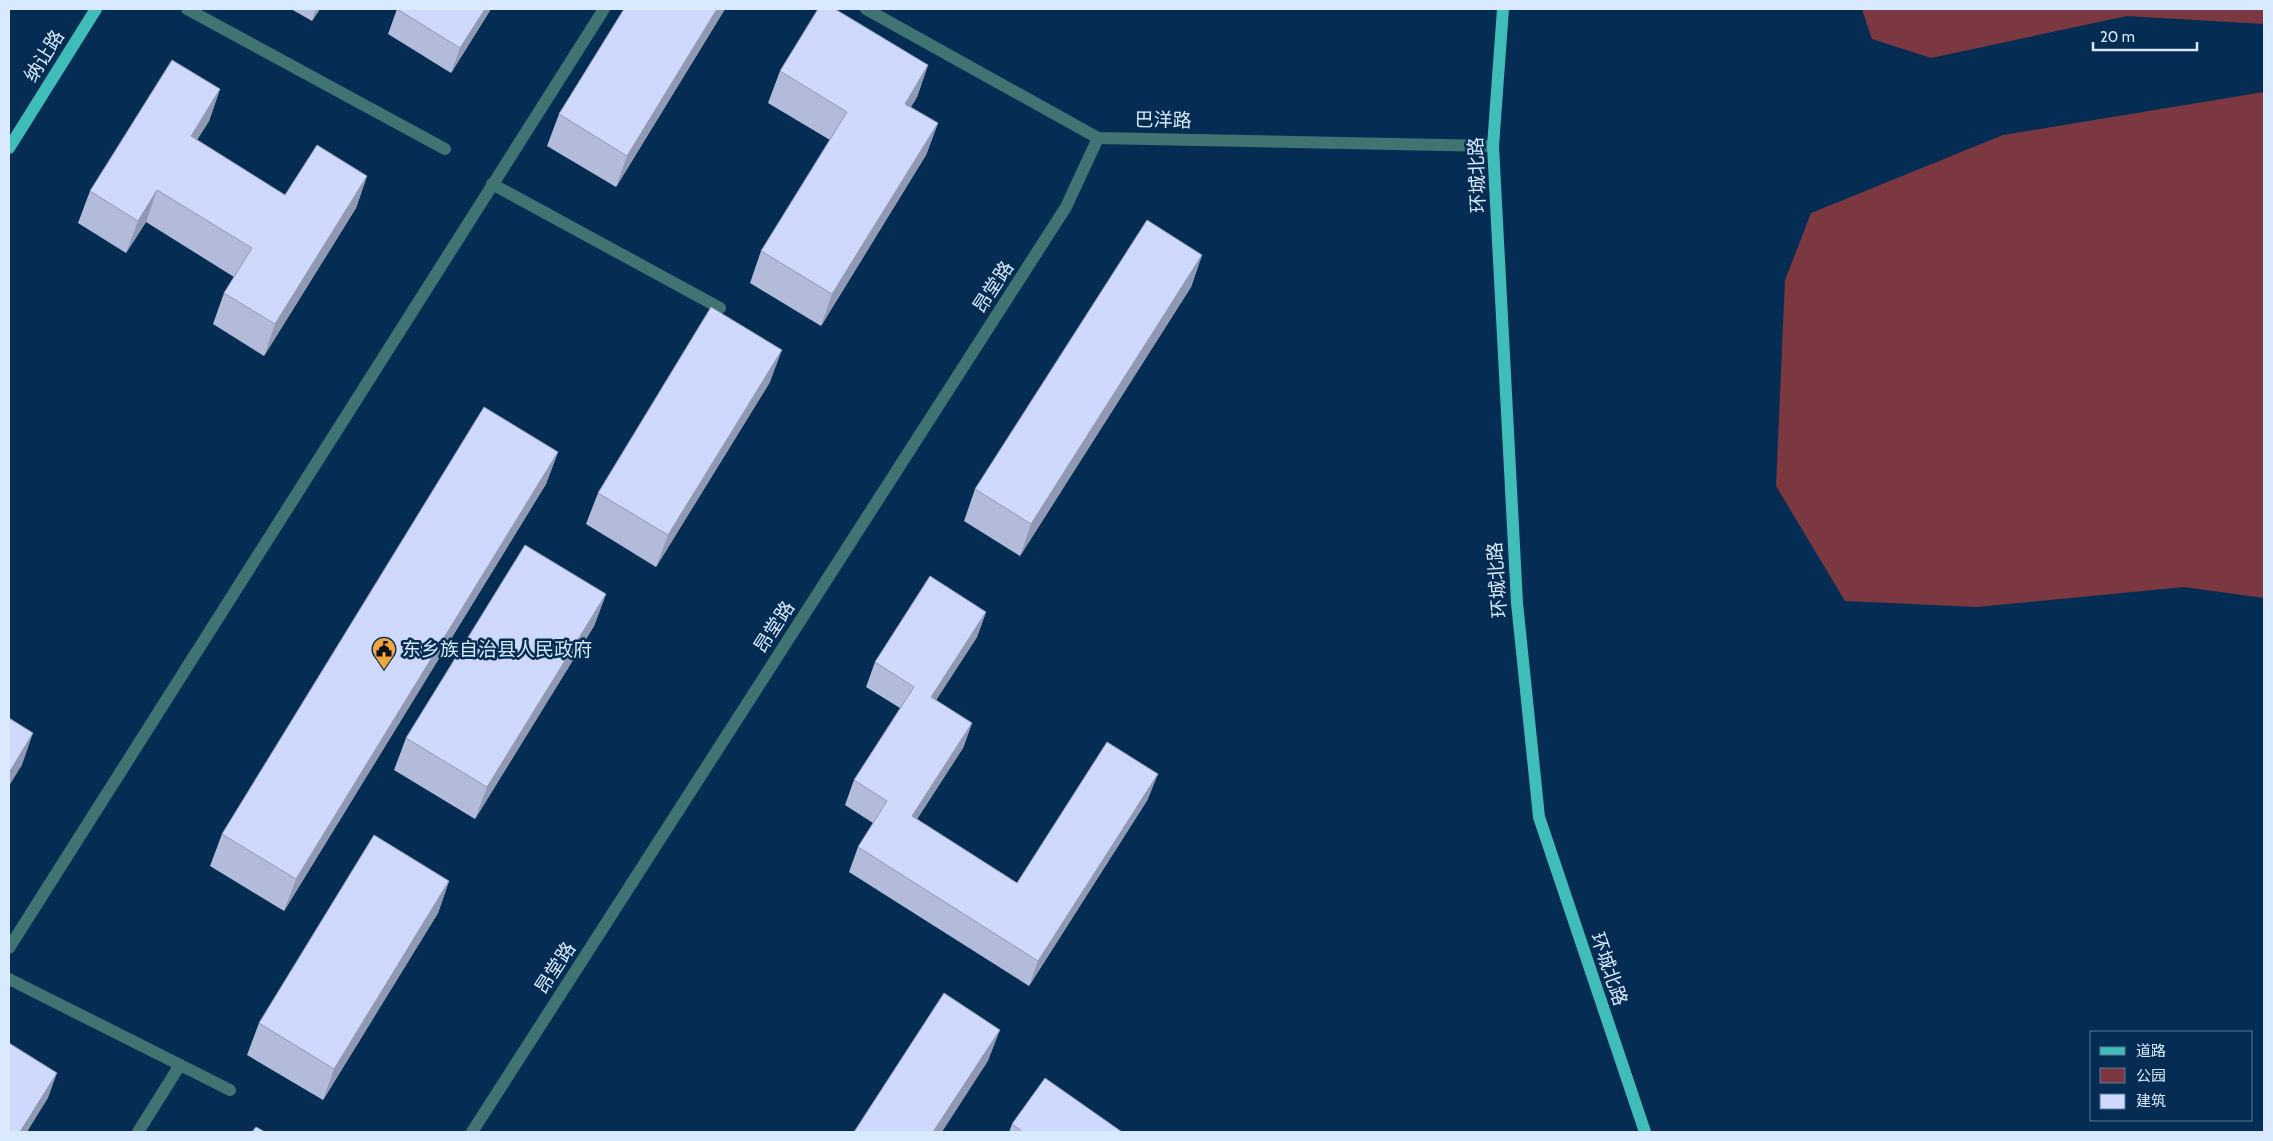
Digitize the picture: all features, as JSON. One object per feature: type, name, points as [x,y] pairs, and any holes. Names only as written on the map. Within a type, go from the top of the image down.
[{"type":"main road","name":"纳让路","points":[[9,148],[96,9]]},
{"type":"main road","name":"环城北路","points":[[1503,9],[1493,146],[1517,603],[1538,817],[1645,1132]]},
{"type":"street","points":[[187,9],[445,149]]},
{"type":"street","points":[[9,948],[604,9]]},
{"type":"street","name":"巴洋路","points":[[866,9],[1098,138],[1493,146]]},
{"type":"street","name":"昂堂路","points":[[472,1132],[1066,207],[1098,138]]},
{"type":"street","points":[[492,184],[720,308]]},
{"type":"street","points":[[9,979],[230,1090]]},
{"type":"street","points":[[138,1132],[180,1065]]},
{"type":"green space","points":[[1862,9],[2264,9],[2264,24],[2127,16],[1931,58],[1872,39]]},
{"type":"green space","points":[[2264,92],[2264,598],[2184,587],[1977,607],[1845,601],[1776,486],[1785,280],[1811,213],[2003,135]]},
{"type":"building","points":[[397,9],[485,9],[460,48]]},
{"type":"building","points":[[624,9],[717,9],[627,156],[559,114]]},
{"type":"building","points":[[818,9],[835,9],[928,65],[905,104],[938,123],[832,294],[761,251],[847,112],[780,71]]},
{"type":"building","points":[[172,60],[220,89],[191,136],[285,195],[317,145],[367,176],[275,324],[224,293],[252,248],[157,190],[138,221],[90,191]]},
{"type":"building","points":[[1147,220],[1202,255],[1031,524],[975,489]]},
{"type":"building","points":[[711,307],[782,350],[668,535],[598,493]]},
{"type":"building","points":[[484,407],[558,452],[296,879],[222,834]]},
{"type":"building","points":[[525,545],[606,594],[487,787],[406,738]]},
{"type":"building","points":[[930,576],[986,612],[931,697],[972,723],[912,816],[1017,883],[1107,742],[1158,774],[1038,961],[858,847],[887,801],[854,780],[914,687],[875,662]]},
{"type":"building","points":[[9,718],[33,733],[9,773]]},
{"type":"building","points":[[374,835],[449,881],[334,1069],[259,1023]]},
{"type":"building","points":[[944,993],[1000,1030],[933,1132],[854,1132]]},
{"type":"building","points":[[9,1043],[57,1073],[20,1132],[9,1132]]},
{"type":"building","points":[[1045,1078],[1122,1132],[1023,1132],[1012,1124]]},
{"type":"building","points":[[256,1127],[265,1132],[252,1132]]},
{"type":"place","name":"东乡族自治县人民政府","points":[[384,670]]}]
